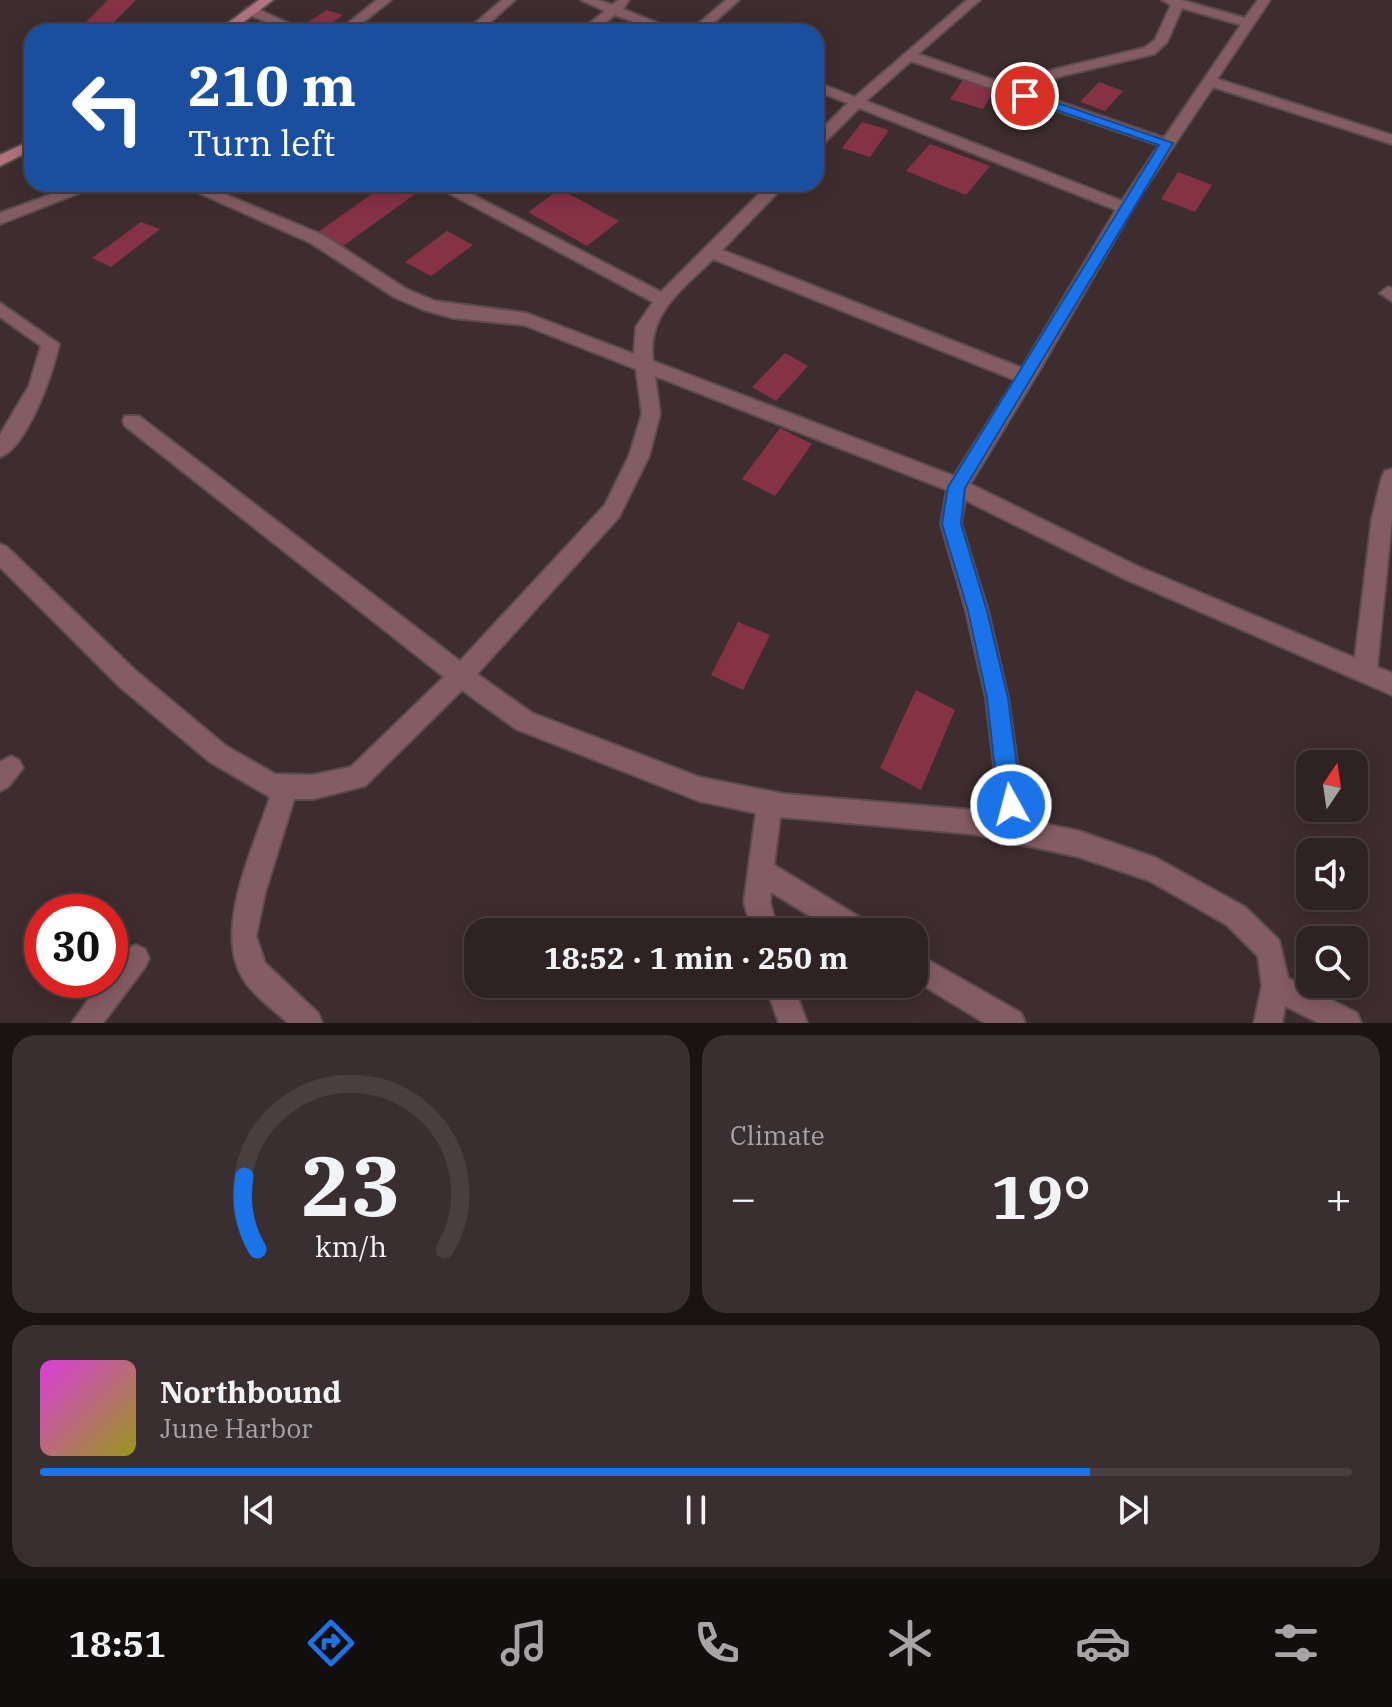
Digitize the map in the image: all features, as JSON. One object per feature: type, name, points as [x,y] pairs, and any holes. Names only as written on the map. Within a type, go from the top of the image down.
[{"type":"street","points":[[233,24],[267,0]]},
{"type":"street","points":[[354,24],[385,0]]},
{"type":"street","points":[[480,24],[509,0]]},
{"type":"street","points":[[587,0],[653,24]]},
{"type":"street","points":[[595,24],[627,0]]},
{"type":"street","points":[[704,24],[733,0]]},
{"type":"street","points":[[824,134],[891,68],[910,56],[974,0]]},
{"type":"street","points":[[1014,831],[997,698],[977,611],[951,524],[957,487],[1125,208],[1264,0]]},
{"type":"street","points":[[1009,89],[1061,72],[1149,51],[1161,42],[1173,1],[1248,23]]},
{"type":"street","points":[[251,11],[283,24]]},
{"type":"street","points":[[910,56],[1166,143]]},
{"type":"street","points":[[1209,81],[1392,140]]},
{"type":"street","points":[[824,89],[1125,208]]},
{"type":"street","points":[[0,161],[24,148]]},
{"type":"street","points":[[0,219],[73,192]]},
{"type":"street","points":[[206,192],[317,239],[400,293],[430,306],[470,314],[526,319],[957,487],[1132,573],[1392,684]]},
{"type":"street","points":[[455,192],[663,300]]},
{"type":"street","points":[[0,553],[128,679],[218,754],[272,786],[313,787],[357,778],[461,676],[612,511],[639,456],[651,414],[642,345],[645,327],[663,300],[770,192]]},
{"type":"street","points":[[711,252],[1026,377]]},
{"type":"street","points":[[0,309],[50,344],[48,360],[36,387],[0,449]]},
{"type":"street","points":[[132,421],[461,676],[524,721],[699,789],[769,804],[973,822],[1079,844],[1156,871],[1236,916],[1270,949],[1276,986],[1268,1023]]},
{"type":"street","points":[[1365,672],[1382,518],[1392,477]]},
{"type":"street","points":[[286,786],[252,893],[243,936],[254,971],[308,1023]]},
{"type":"street","points":[[761,918],[757,902],[769,804]]},
{"type":"street","points":[[760,871],[837,918]]},
{"type":"street","points":[[86,1023],[136,958]]},
{"type":"street","points":[[928,973],[1011,1023]]},
{"type":"street","points":[[1276,986],[1347,1023]]},
{"type":"street","points":[[784,998],[793,1023]]},
{"type":"building","points":[[108,0],[136,0],[112,24],[85,23]]},
{"type":"building","points":[[327,10],[343,15],[330,24],[305,24]]},
{"type":"building","points":[[963,80],[995,89],[983,109],[950,99]]},
{"type":"building","points":[[1099,82],[1123,91],[1105,111],[1080,102]]},
{"type":"building","points":[[862,122],[889,130],[870,157],[842,148]]},
{"type":"building","points":[[930,144],[990,166],[966,195],[906,171]]},
{"type":"building","points":[[1178,172],[1212,185],[1195,212],[1161,199]]},
{"type":"building","points":[[375,192],[418,192],[339,249],[314,235]]},
{"type":"building","points":[[556,192],[566,192],[619,221],[587,246],[528,212]]},
{"type":"building","points":[[141,222],[160,229],[111,267],[92,258]]},
{"type":"building","points":[[447,231],[473,245],[431,276],[405,262]]},
{"type":"building","points":[[785,353],[808,366],[776,401],[752,387]]},
{"type":"building","points":[[780,428],[812,444],[775,496],[742,479]]},
{"type":"building","points":[[738,622],[770,635],[743,690],[711,675]]},
{"type":"building","points":[[916,690],[955,710],[921,790],[880,768]]},
{"type":"route","points":[[1011,805],[997,698],[977,611],[951,524],[957,487],[1166,143],[1025,96]]}]
